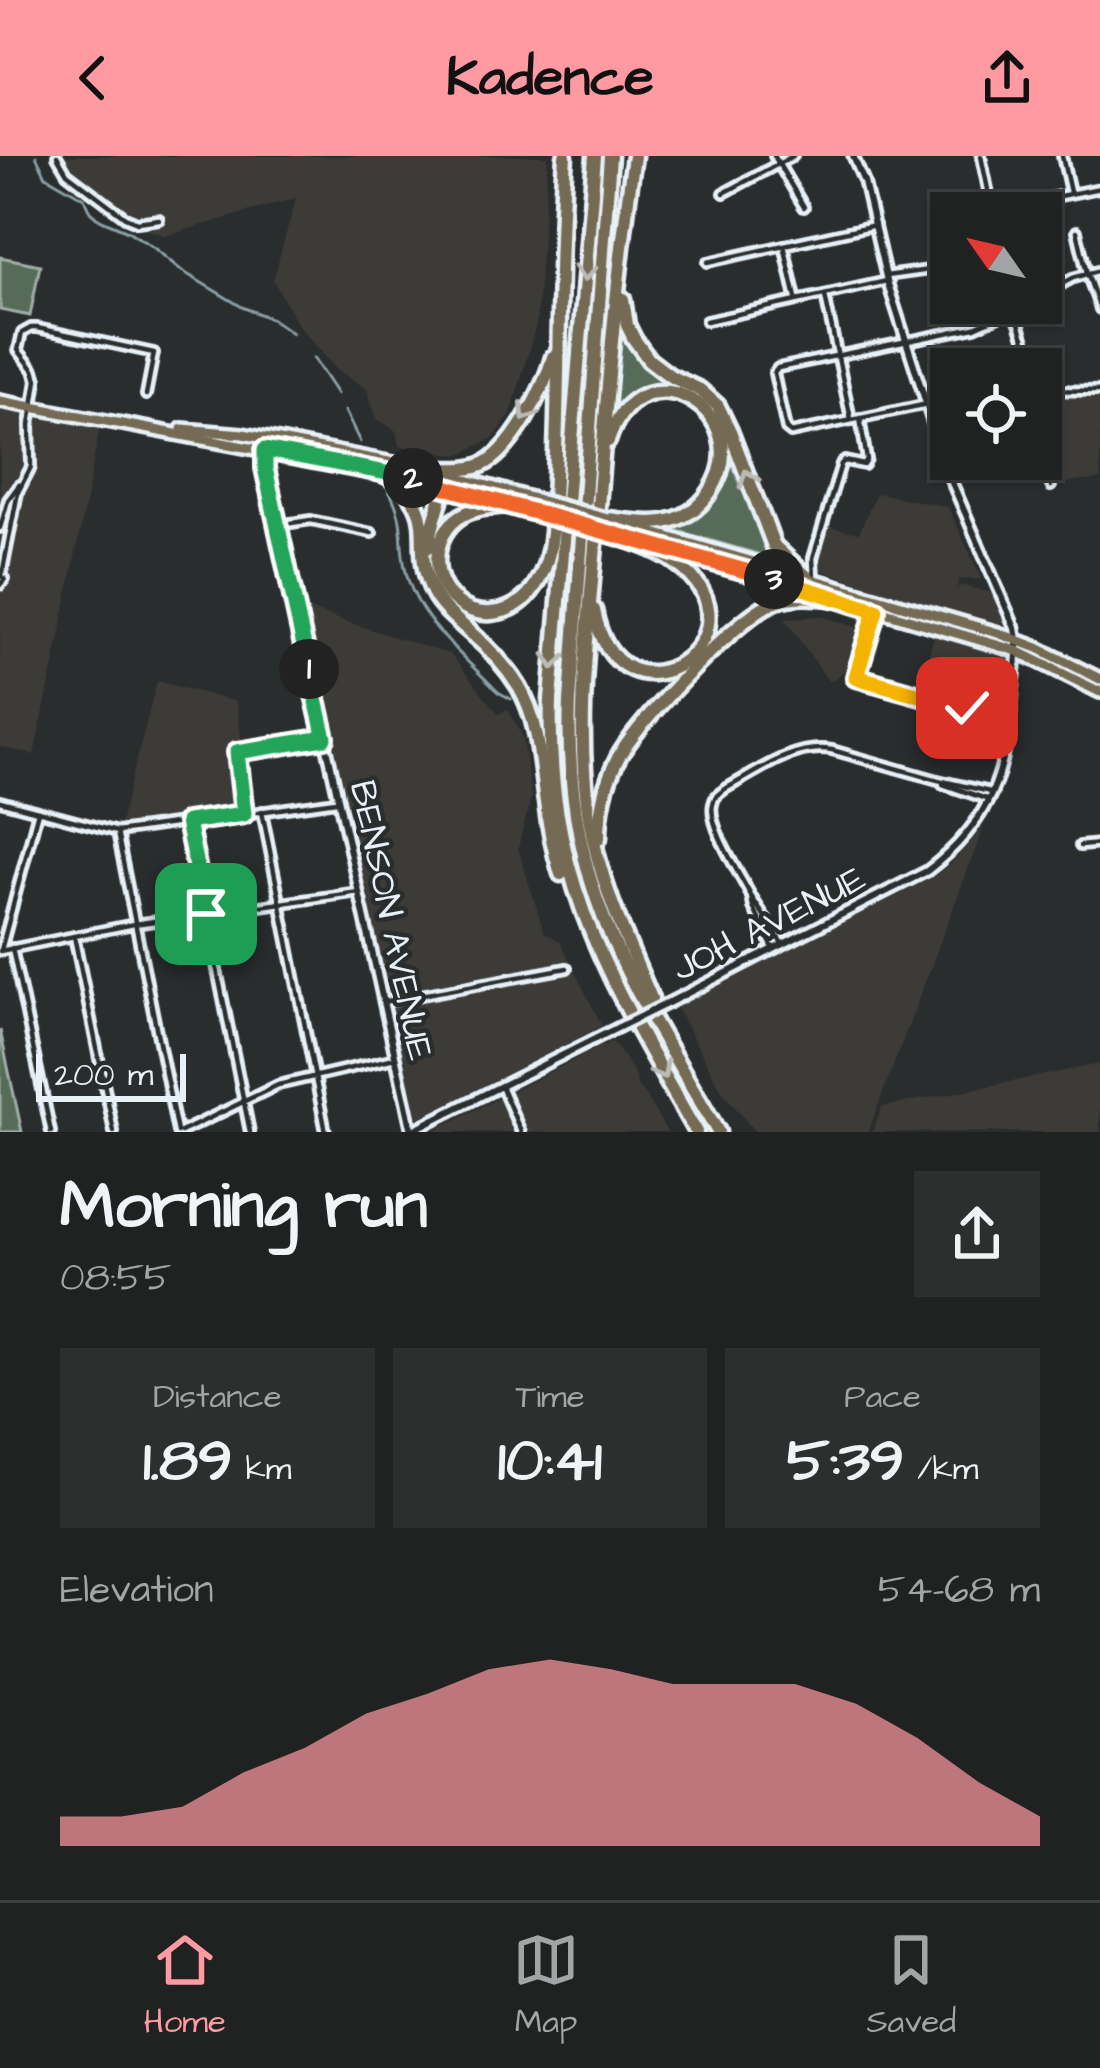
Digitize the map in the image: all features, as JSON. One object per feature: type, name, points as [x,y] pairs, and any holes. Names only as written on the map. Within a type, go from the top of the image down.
[{"type":"highway","points":[[505,505],[463,514],[441,539],[436,557],[440,578],[450,596],[467,609],[485,613],[515,606],[539,581],[548,559],[555,493],[565,156]]},
{"type":"highway","points":[[595,156],[552,682],[551,764],[561,838],[575,892],[598,952],[641,1035]]},
{"type":"highway","points":[[610,156],[570,701],[570,764],[580,836],[598,904],[622,960],[718,1132]]},
{"type":"highway","points":[[634,156],[600,478],[582,747],[589,817],[607,887],[677,1060]]},
{"type":"highway","points":[[630,180],[623,309],[634,339],[659,369],[700,390],[718,406],[774,546],[810,578]]},
{"type":"highway","points":[[421,468],[475,467],[500,452],[549,373],[560,302]]},
{"type":"highway","points":[[600,478],[615,423],[628,405],[648,394],[670,391],[692,398],[708,412],[718,431],[722,454],[718,476],[697,507],[663,522],[607,526]]},
{"type":"highway","points":[[381,472],[416,502],[428,581],[439,602],[505,667],[529,707],[552,839],[568,895],[594,954],[696,1132]]},
{"type":"highway","points":[[424,561],[445,480]]},
{"type":"highway","points":[[592,577],[602,638],[627,666],[651,673],[675,668],[703,642],[706,606],[694,580],[663,555],[607,526]]},
{"type":"highway","points":[[607,887],[598,841],[601,807],[611,772],[628,741],[748,616],[792,597],[841,599]]},
{"type":"main road","points":[[0,401],[146,428],[421,468],[505,505],[810,578],[1017,645],[1100,679]]},
{"type":"main road","points":[[266,444],[381,472],[542,501],[607,526],[876,610],[1017,645],[1100,692]]},
{"type":"street","points":[[60,156],[67,173],[125,217],[137,222],[159,219]]},
{"type":"street","points":[[774,156],[804,207]]},
{"type":"street","points":[[724,193],[793,156]]},
{"type":"street","points":[[853,156],[930,413]]},
{"type":"street","points":[[981,156],[988,192]]},
{"type":"street","points":[[1062,156],[1070,194]]},
{"type":"street","points":[[1062,196],[1100,188]]},
{"type":"street","points":[[708,262],[875,226]]},
{"type":"street","points":[[1077,231],[1100,309]]},
{"type":"street","points":[[784,245],[796,301]]},
{"type":"street","points":[[1062,285],[1100,270]]},
{"type":"street","points":[[706,321],[930,271]]},
{"type":"street","points":[[810,578],[841,464],[866,462],[825,296]]},
{"type":"street","points":[[930,403],[789,433],[775,370],[979,324]]},
{"type":"street","points":[[0,586],[5,579],[1,574],[14,507],[31,466],[37,380],[20,356],[17,344],[22,333],[31,328],[154,353],[146,395]]},
{"type":"street","points":[[1062,393],[1100,391]]},
{"type":"street","name":"BENSON AVENUE","points":[[266,444],[265,468],[411,1132]]},
{"type":"street","points":[[951,480],[1012,618],[1017,645]]},
{"type":"street","points":[[1050,480],[1051,486]]},
{"type":"street","points":[[0,528],[8,500],[23,482]]},
{"type":"street","points":[[278,525],[311,520],[372,533]]},
{"type":"street","points":[[876,610],[856,677],[1010,721]]},
{"type":"street","name":"JOH AVENUE","points":[[411,1132],[927,871],[960,843],[992,796],[1006,757],[1017,645]]},
{"type":"street","points":[[244,814],[237,752],[325,738]]},
{"type":"street","points":[[783,945],[751,896],[712,819],[718,794],[805,748],[832,750],[992,796]]},
{"type":"street","points":[[0,801],[117,832],[338,800]]},
{"type":"street","points":[[38,811],[1,950],[134,924],[358,892]]},
{"type":"street","points":[[262,811],[326,1132]]},
{"type":"street","points":[[187,822],[250,1132]]},
{"type":"street","points":[[117,832],[179,1132],[278,1085],[395,1058]]},
{"type":"street","points":[[1080,846],[1100,844]]},
{"type":"street","points":[[751,896],[773,950]]},
{"type":"street","points":[[0,898],[14,902]]},
{"type":"street","points":[[74,936],[114,1132]]},
{"type":"street","points":[[12,948],[51,1132]]},
{"type":"street","points":[[383,1002],[567,968]]},
{"type":"street","points":[[501,1086],[521,1132]]},
{"type":"shaded area","points":[[50,156],[548,156],[536,325],[511,414],[494,438],[459,455],[399,446],[396,431],[377,419],[367,389],[336,369],[298,325],[273,280],[296,198],[165,236],[126,222],[56,172]]},
{"type":"shaded area","points":[[1100,391],[1100,480],[1059,483],[1062,395]]},
{"type":"shaded area","points":[[0,408],[100,427],[34,755],[0,747]]},
{"type":"shaded area","points":[[876,493],[948,507],[982,579],[959,579],[956,591],[960,585],[995,594],[1005,630],[815,568],[826,526],[859,533]]},
{"type":"shaded area","points":[[303,608],[451,655],[499,714],[508,709],[523,737],[531,797],[518,848],[544,932],[560,941],[602,1026],[419,1118],[414,1115]]},
{"type":"shaded area","points":[[822,616],[863,629],[857,662],[829,682],[785,619]]},
{"type":"shaded area","points":[[935,633],[1006,654],[1003,711],[919,689]]},
{"type":"shaded area","points":[[157,681],[236,702],[242,744],[231,747],[239,809],[119,827]]},
{"type":"shaded area","points":[[984,827],[868,1132],[755,1132],[722,1091],[676,1007],[932,878]]},
{"type":"shaded area","points":[[612,1041],[667,1132],[431,1132]]},
{"type":"shaded area","points":[[1100,1064],[1100,1132],[872,1132],[882,1107]]},
{"type":"green space","points":[[0,257],[40,265],[30,316],[0,310]]},
{"type":"green space","points":[[620,313],[626,333],[713,406],[775,559],[671,529],[720,482],[712,412],[695,397],[663,388],[640,392],[609,420]]},
{"type":"green space","points":[[0,1030],[22,1132],[0,1132]]},
{"type":"waterway","points":[[36,156],[46,176],[84,198],[97,218],[128,231],[182,271],[292,333]]},
{"type":"waterway","points":[[313,358],[337,394]]},
{"type":"waterway","points":[[345,411],[360,442]]},
{"type":"waterway","points":[[388,489],[400,522],[406,572],[421,606],[458,652],[511,699]]},
{"type":"route","points":[[206,914],[187,822],[244,814],[237,752],[325,738],[265,468],[265,450],[427,482],[876,610],[856,677],[967,708]]}]
